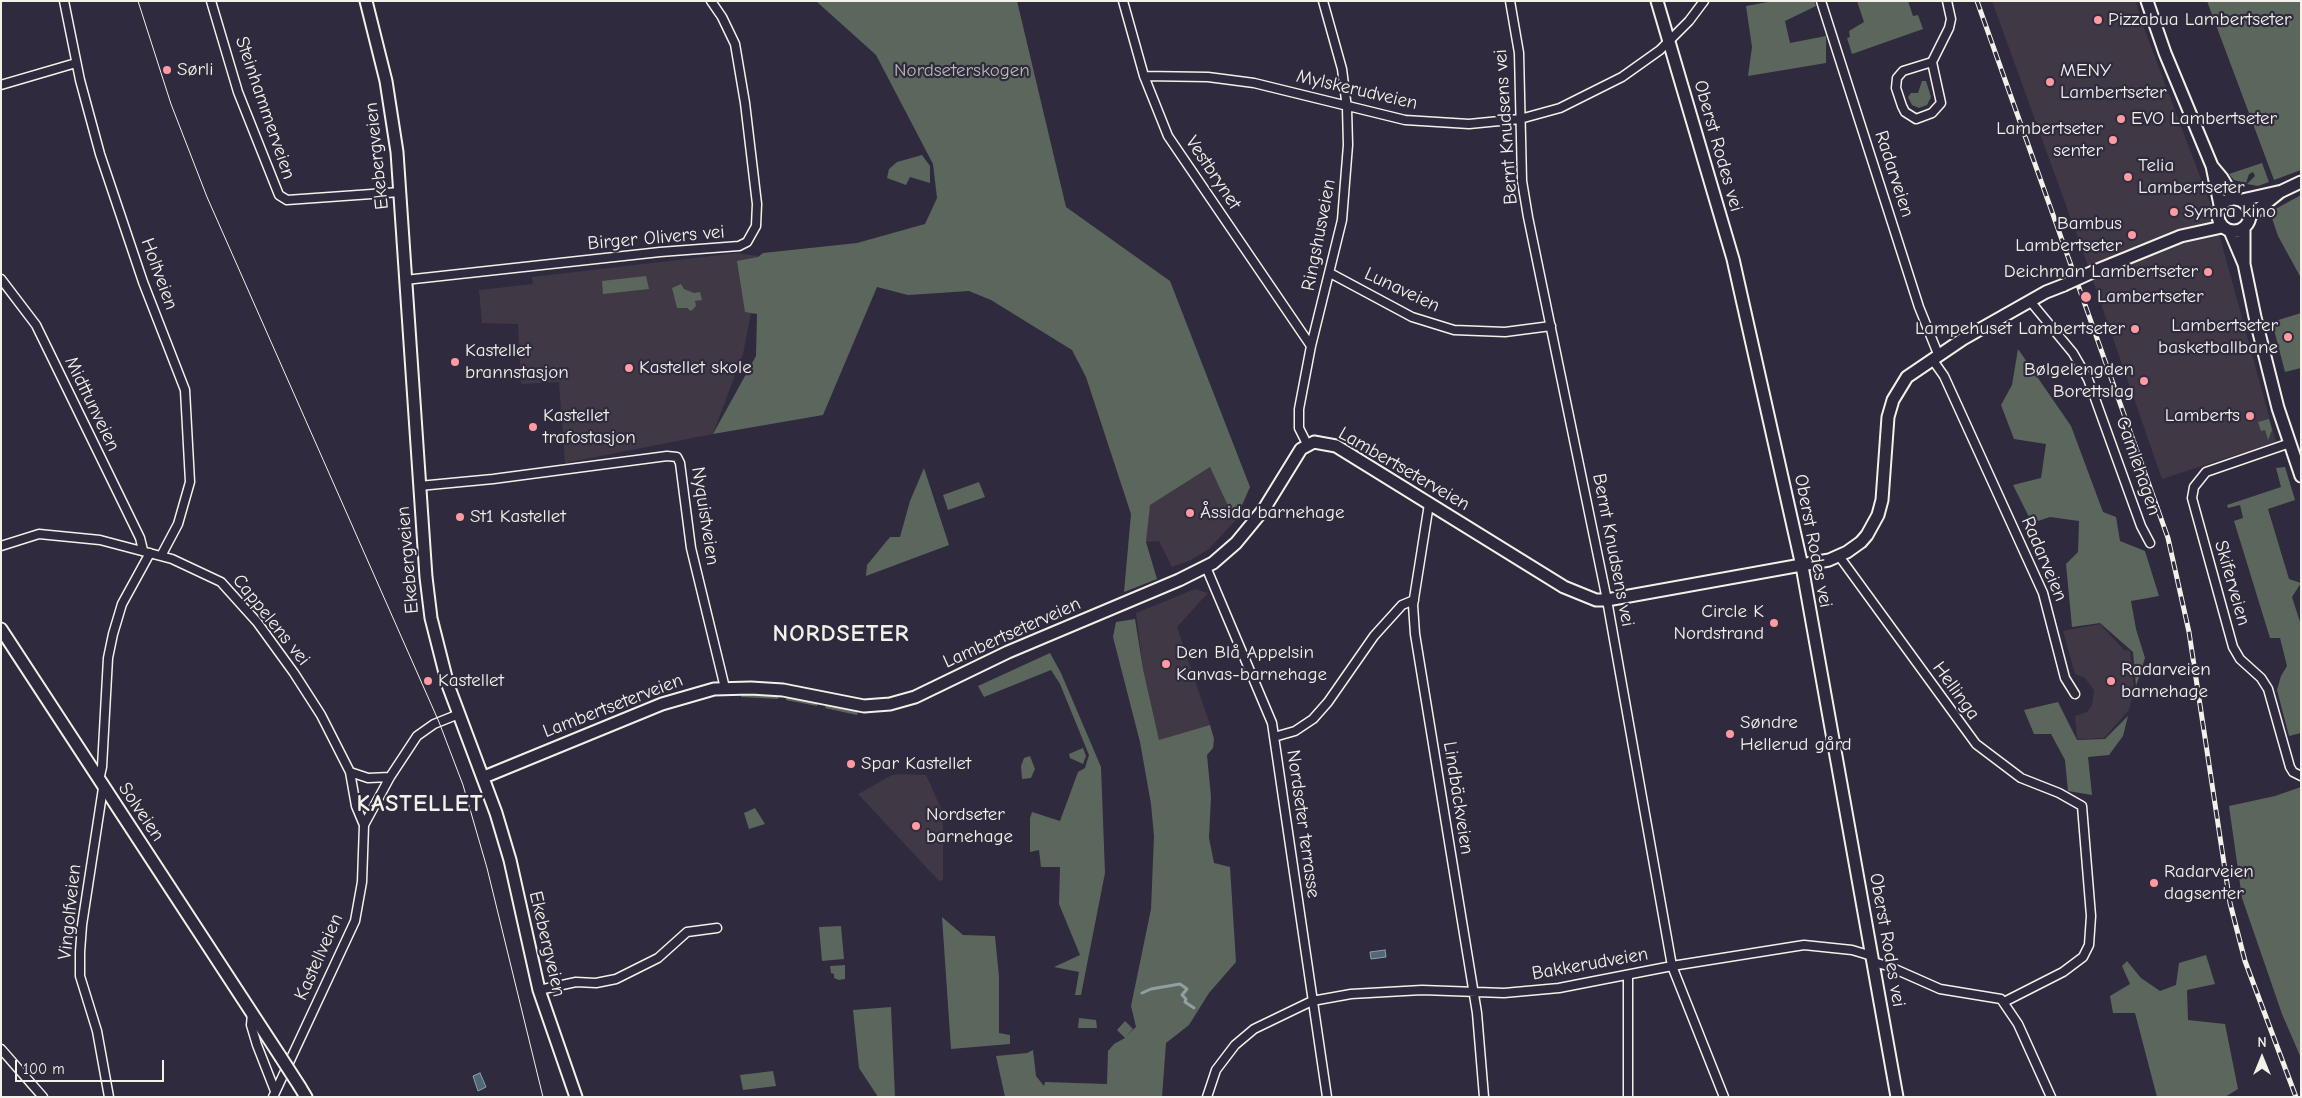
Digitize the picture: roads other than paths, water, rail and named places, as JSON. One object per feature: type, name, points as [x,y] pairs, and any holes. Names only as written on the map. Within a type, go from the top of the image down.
[{"type":"main road","name":"Ekebergveien","points":[[366,1],[379,48],[390,100],[400,192],[431,618],[442,663],[459,714],[484,777],[508,853],[539,990],[576,1097]]},
{"type":"main road","name":"Oberst Rodes vei","points":[[1657,1],[1735,266],[1802,566],[1898,1097]]},
{"type":"main road","points":[[2147,1],[2166,54],[2212,166],[2219,210],[2226,229],[2244,264]]},
{"type":"main road","points":[[2212,166],[2238,199],[2247,204],[2251,215]]},
{"type":"main road","points":[[2301,182],[2282,191],[2251,215],[2244,228],[2244,264],[2268,372],[2301,476]]},
{"type":"main road","points":[[2219,210],[2238,199],[2282,191]]},
{"type":"main road","name":"Lambertseterveien","points":[[2190,233],[2219,210]]},
{"type":"main road","points":[[2226,229],[2244,228]]},
{"type":"main road","name":"Lambertseterveien","points":[[484,777],[662,704],[694,693],[725,688],[783,690],[864,706],[902,702],[1008,652],[1206,568],[1232,548],[1249,528],[1268,503],[1296,456],[1307,444],[1320,442],[1336,446],[1570,591],[1596,600],[1607,600],[1802,566],[1840,556],[1861,542],[1875,521],[1882,500],[1888,417],[1893,400],[1907,377],[1935,356],[2030,301],[2064,284],[2190,233],[2226,229]]},
{"type":"main road","name":"Solveien","points":[[1,629],[303,1092]]},
{"type":"street","name":"Holtveien","points":[[64,1],[76,63],[100,154],[122,221],[185,390],[190,482],[178,524],[161,556]]},
{"type":"street","name":"Steinhammerveien","points":[[211,1],[238,92],[279,195],[287,200],[400,192]]},
{"type":"street","name":"Birger Olivers vei","points":[[405,280],[660,252],[739,246],[748,242],[756,226],[757,204],[745,103],[735,44],[722,17],[711,1]]},
{"type":"street","name":"Vestbrynet","points":[[1124,1],[1144,76],[1157,112],[1173,145],[1311,346]]},
{"type":"street","name":"Ringshusveien","points":[[1307,444],[1300,428],[1299,409],[1311,346],[1330,273],[1345,197],[1348,145],[1347,108],[1342,69],[1323,1]]},
{"type":"street","name":"Bernt Knudsens vei","points":[[1510,1],[1519,53],[1524,188],[1607,600],[1672,966],[1724,1097]]},
{"type":"street","name":"Mylskerudveien","points":[[1144,76],[1208,77],[1254,83],[1384,117],[1420,122],[1469,124],[1520,119],[1560,108],[1622,77],[1669,41],[1704,1]]},
{"type":"street","name":"Radarveien","points":[[1821,1],[1935,356],[2043,592],[2065,678],[2075,694]]},
{"type":"street","points":[[1932,62],[1949,28],[1951,19],[1947,1]]},
{"type":"street","name":"Radarveien","points":[[1932,62],[1941,103],[1932,114],[1916,119],[1905,112],[1902,106],[1896,88],[1897,78],[1903,71],[1932,62]]},
{"type":"street","points":[[1,86],[76,63]]},
{"type":"street","name":"Lunaveien","points":[[1330,273],[1412,317],[1454,330],[1505,332],[1552,326]]},
{"type":"street","name":"Midttunveien","points":[[1,279],[19,299],[36,326],[146,551]]},
{"type":"street","name":"Gamlehagen","points":[[2030,301],[2068,346],[2088,379],[2141,526],[2150,543]]},
{"type":"street","name":"Skiferveien","points":[[2290,443],[2206,472],[2194,487],[2192,498],[2233,647],[2240,659],[2260,678],[2268,689],[2290,767],[2293,772],[2301,776]]},
{"type":"street","name":"Nyquistveien","points":[[420,486],[493,479],[667,456],[677,457],[680,463],[691,548],[725,688]]},
{"type":"street","name":"Lindbäckveien","points":[[1429,504],[1414,600],[1415,634],[1481,1044],[1484,1097]]},
{"type":"street","name":"Cappelens vei","points":[[1,546],[24,537],[49,533],[100,540],[161,556],[221,582],[237,598],[294,672],[321,715],[350,772],[356,806],[364,825]]},
{"type":"street","name":"Vingolfveien","points":[[109,1097],[96,1032],[83,989],[80,952],[101,784],[108,658],[122,604],[146,551]]},
{"type":"street","name":"Hellinga","points":[[1840,556],[1976,744],[2021,778],[2059,793],[2082,806],[2090,916],[2089,945],[2083,957],[2063,972],[2004,1002]]},
{"type":"street","name":"Nordseter terrasse","points":[[1206,568],[1266,705],[1274,737],[1327,1097]]},
{"type":"street","points":[[1274,737],[1295,731],[1313,719],[1385,624],[1402,605],[1414,600]]},
{"type":"street","name":"Kastellveien","points":[[274,1094],[355,921],[362,882],[364,825],[390,777],[418,736],[434,724],[459,714]]},
{"type":"street","points":[[350,772],[368,778],[390,777]]},
{"type":"street","points":[[539,990],[576,982],[596,983],[616,979],[658,958],[686,932],[717,928]]},
{"type":"street","name":"Bakkerudveien","points":[[1207,1097],[1216,1070],[1235,1044],[1254,1028],[1312,1001],[1351,994],[1422,990],[1504,993],[1536,990],[1804,945],[1852,950],[1940,988],[1997,997],[2004,1002]]},
{"type":"street","points":[[1628,975],[1628,1097]]},
{"type":"street","points":[[2004,1002],[2018,1024],[2051,1097]]},
{"type":"street","name":"Solveien","points":[[252,1014],[251,1025],[274,1094]]},
{"type":"street","points":[[1,1049],[43,1097]]},
{"type":"water","points":[[1385,950],[1386,957],[1371,959],[1370,952]]},
{"type":"water","points":[[480,1073],[486,1087],[478,1091],[473,1076]]},
{"type":"waterway","points":[[1142,993],[1151,989],[1180,984],[1187,989],[1182,995],[1186,999],[1185,1002],[1194,1008]]},
{"type":"tram line","points":[[138,1],[171,104],[207,197],[439,722],[463,785],[487,868],[543,1097]]},
{"type":"railway","points":[[1977,1],[2168,538],[2189,632],[2230,903],[2245,961],[2296,1097]]},
{"type":"place","name":"Pizzabua Lambertseter","points":[[2098,20]]},
{"type":"place","name":"Sørli","points":[[167,70]]},
{"type":"place","name":"MENY Lambertseter","points":[[2050,82]]},
{"type":"place","name":"EVO Lambertseter","points":[[2121,119]]},
{"type":"place","name":"Lambertseter senter","points":[[2113,140]]},
{"type":"place","name":"Telia Lambertseter","points":[[2128,177]]},
{"type":"place","name":"Symra kino","points":[[2174,212]]},
{"type":"place","name":"Bambus Lambertseter","points":[[2132,235]]},
{"type":"place","name":"Deichman Lambertseter","points":[[2208,272]]},
{"type":"place","name":"Lambertseter","points":[[2086,297]]},
{"type":"place","name":"Lampehuset Lambertseter","points":[[2135,329]]},
{"type":"place","name":"Lambertseter basketballbane","points":[[2288,337]]},
{"type":"place","name":"Kastellet brannstasjon","points":[[455,362]]},
{"type":"place","name":"Kastellet skole","points":[[629,368]]},
{"type":"place","name":"Bølgelengden Borettslag","points":[[2144,381]]},
{"type":"place","name":"Lamberts","points":[[2250,416]]},
{"type":"place","name":"Kastellet trafostasjon","points":[[533,427]]},
{"type":"place","name":"Åssida barnehage","points":[[1190,513]]},
{"type":"place","name":"St1 Kastellet","points":[[460,517]]},
{"type":"place","name":"Circle K Nordstrand","points":[[1774,623]]},
{"type":"place","name":"Den Blå Appelsin Kanvas-barnehage","points":[[1166,664]]},
{"type":"place","name":"Kastellet","points":[[428,681]]},
{"type":"place","name":"Radarveien barnehage","points":[[2111,681]]},
{"type":"place","name":"Søndre Hellerud gård","points":[[1730,734]]},
{"type":"place","name":"Spar Kastellet","points":[[851,764]]},
{"type":"place","name":"Nordseter barnehage","points":[[916,826]]},
{"type":"place","name":"Radarveien dagsenter","points":[[2154,883]]},
{"type":"district","name":"NORDSETER","points":[[841,634]]},
{"type":"district","name":"KASTELLET","points":[[420,804]]},
{"type":"park label","name":"Nordseterskogen","points":[[962,71]]}]
